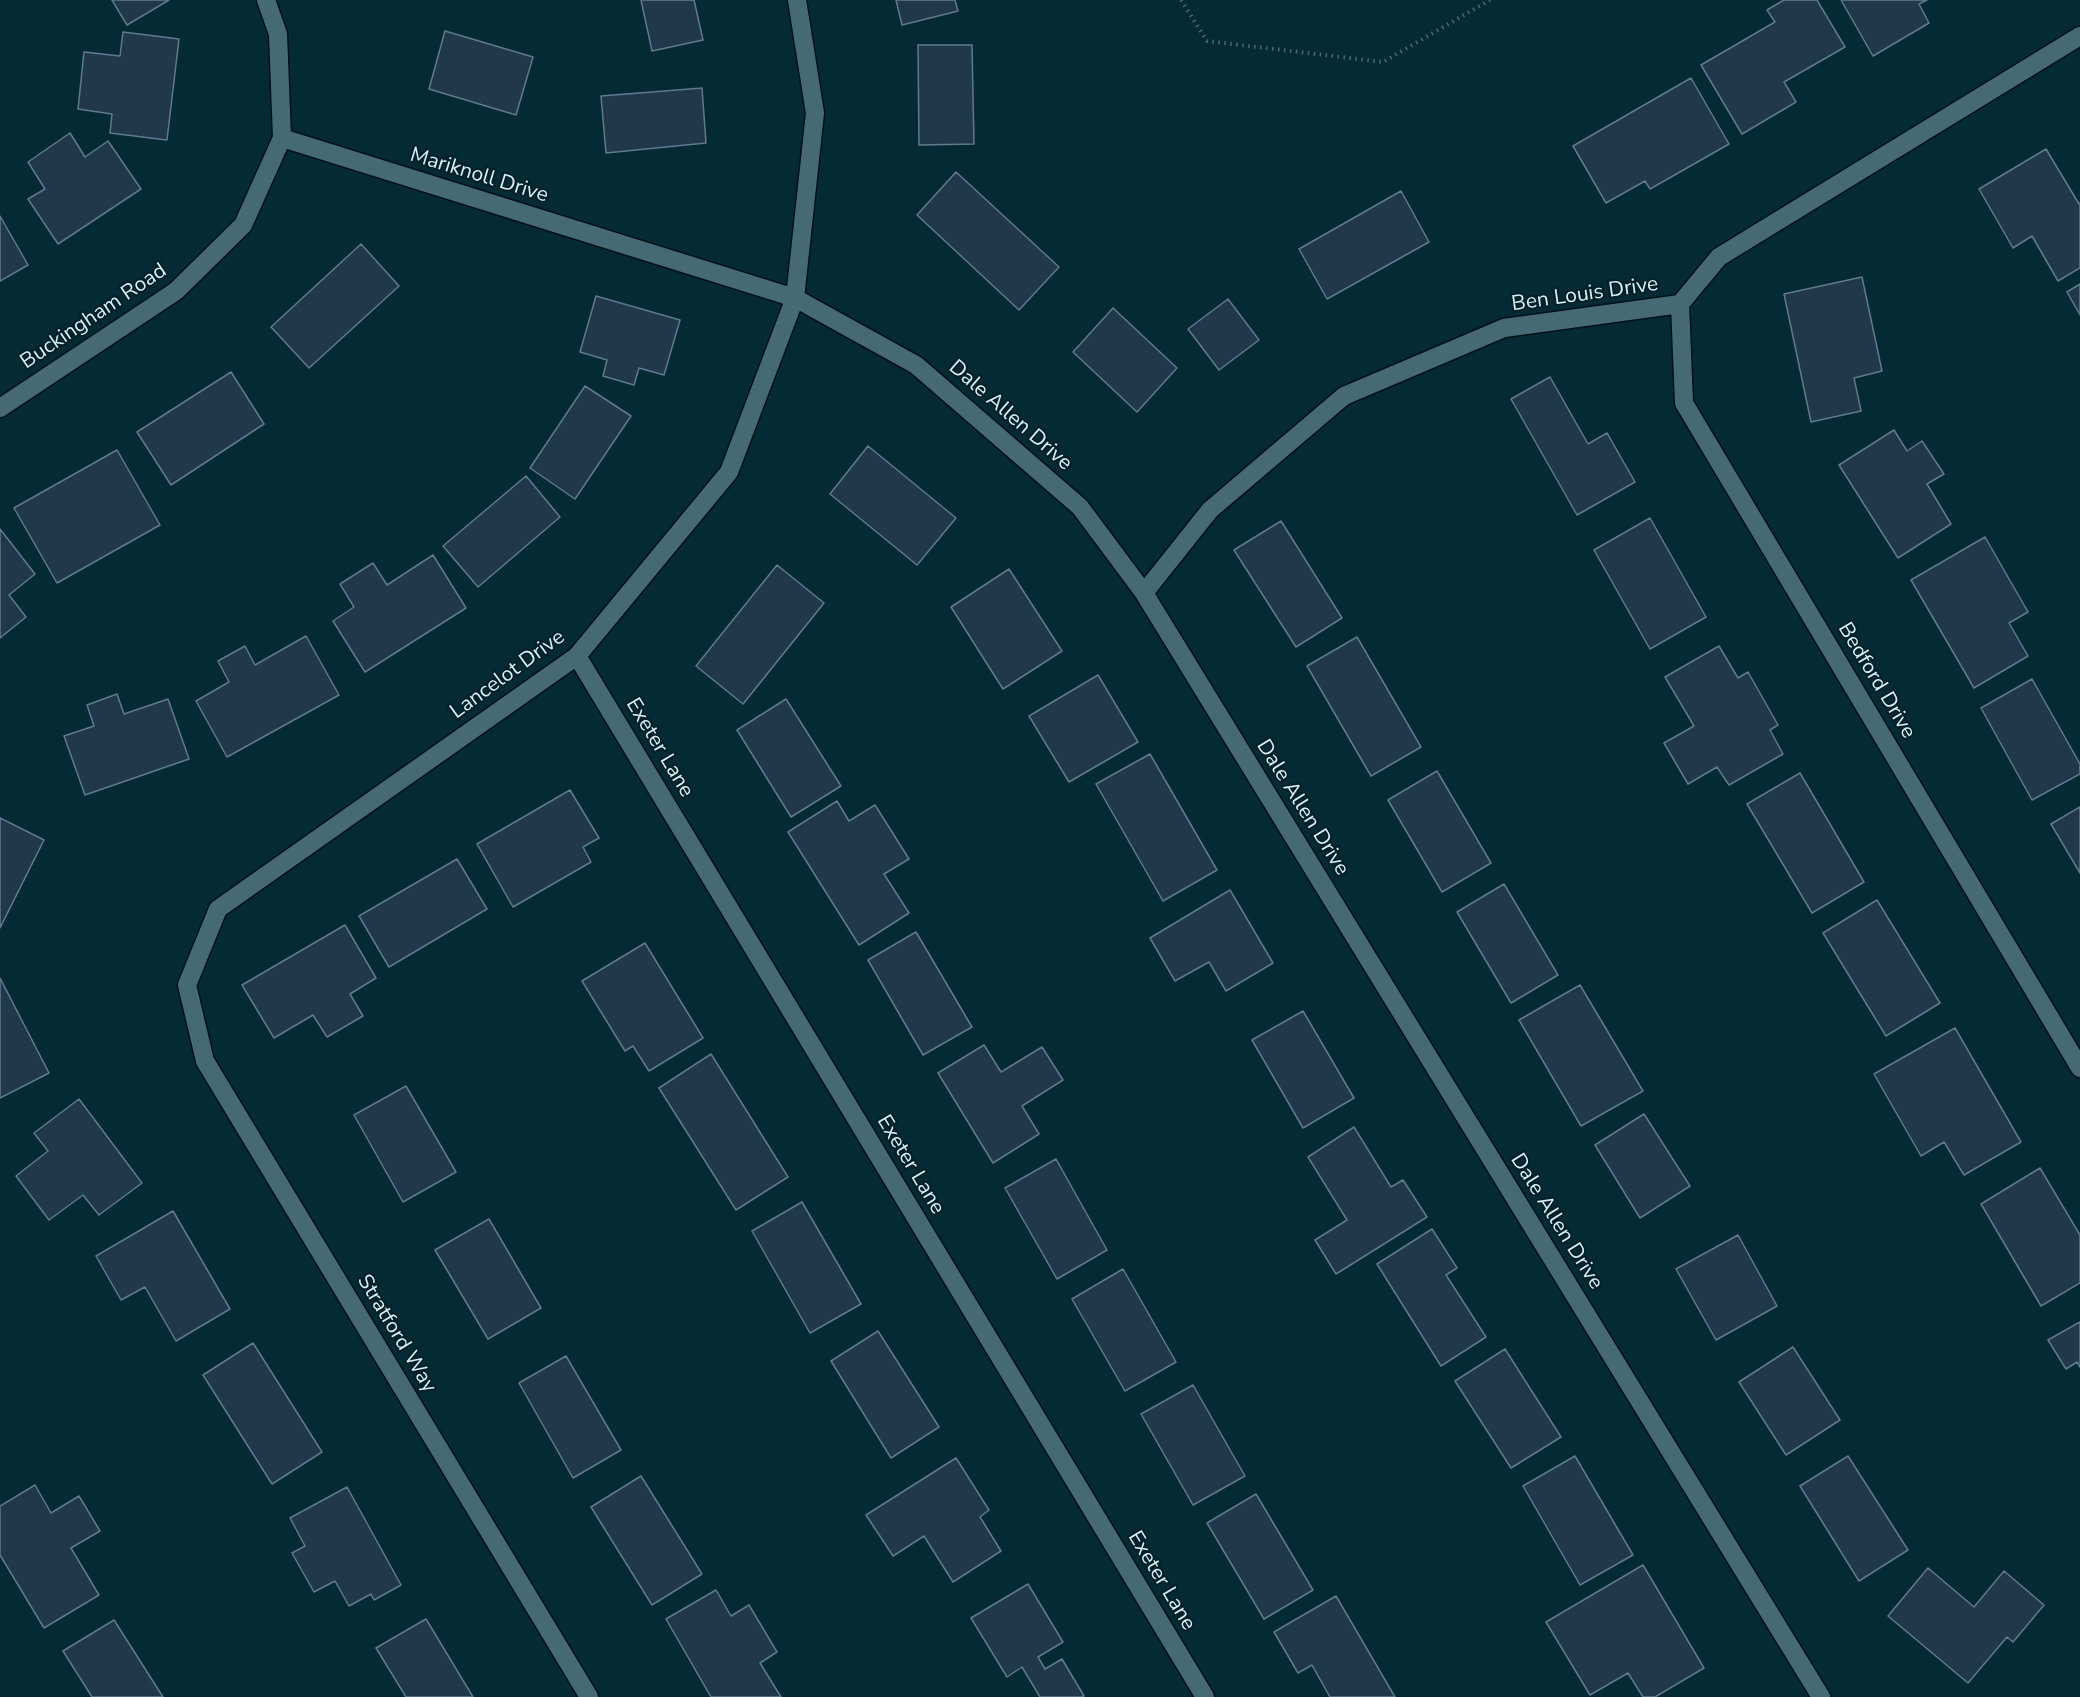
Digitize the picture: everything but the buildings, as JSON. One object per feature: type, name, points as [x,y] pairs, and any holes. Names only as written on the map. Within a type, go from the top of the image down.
[{"type":"street","points":[[266,0],[278,34],[282,138]]},
{"type":"street","points":[[795,298],[816,113],[797,0]]},
{"type":"street","name":"Ben Louis Drive","points":[[1144,593],[1210,510],[1344,396],[1504,328],[1680,304],[1719,257],[2080,36]]},
{"type":"street","name":"Mariknoll Drive","points":[[282,138],[795,298]]},
{"type":"street","name":"Buckingham Road","points":[[0,408],[176,291],[243,225],[282,138]]},
{"type":"street","name":"Dale Allen Drive","points":[[795,298],[916,365],[1080,507],[1144,593],[1821,1697]]},
{"type":"street","name":"Lancelot Drive","points":[[187,985],[218,909],[576,656],[729,472],[795,298]]},
{"type":"street","name":"Bedford Drive","points":[[1680,304],[1684,403],[2080,1068]]},
{"type":"street","name":"Exeter Lane","points":[[576,656],[1204,1697]]},
{"type":"street","name":"Stratford Way","points":[[187,985],[205,1061],[589,1697]]},
{"type":"path","points":[[1181,0],[1208,41],[1383,62],[1490,0]]}]
